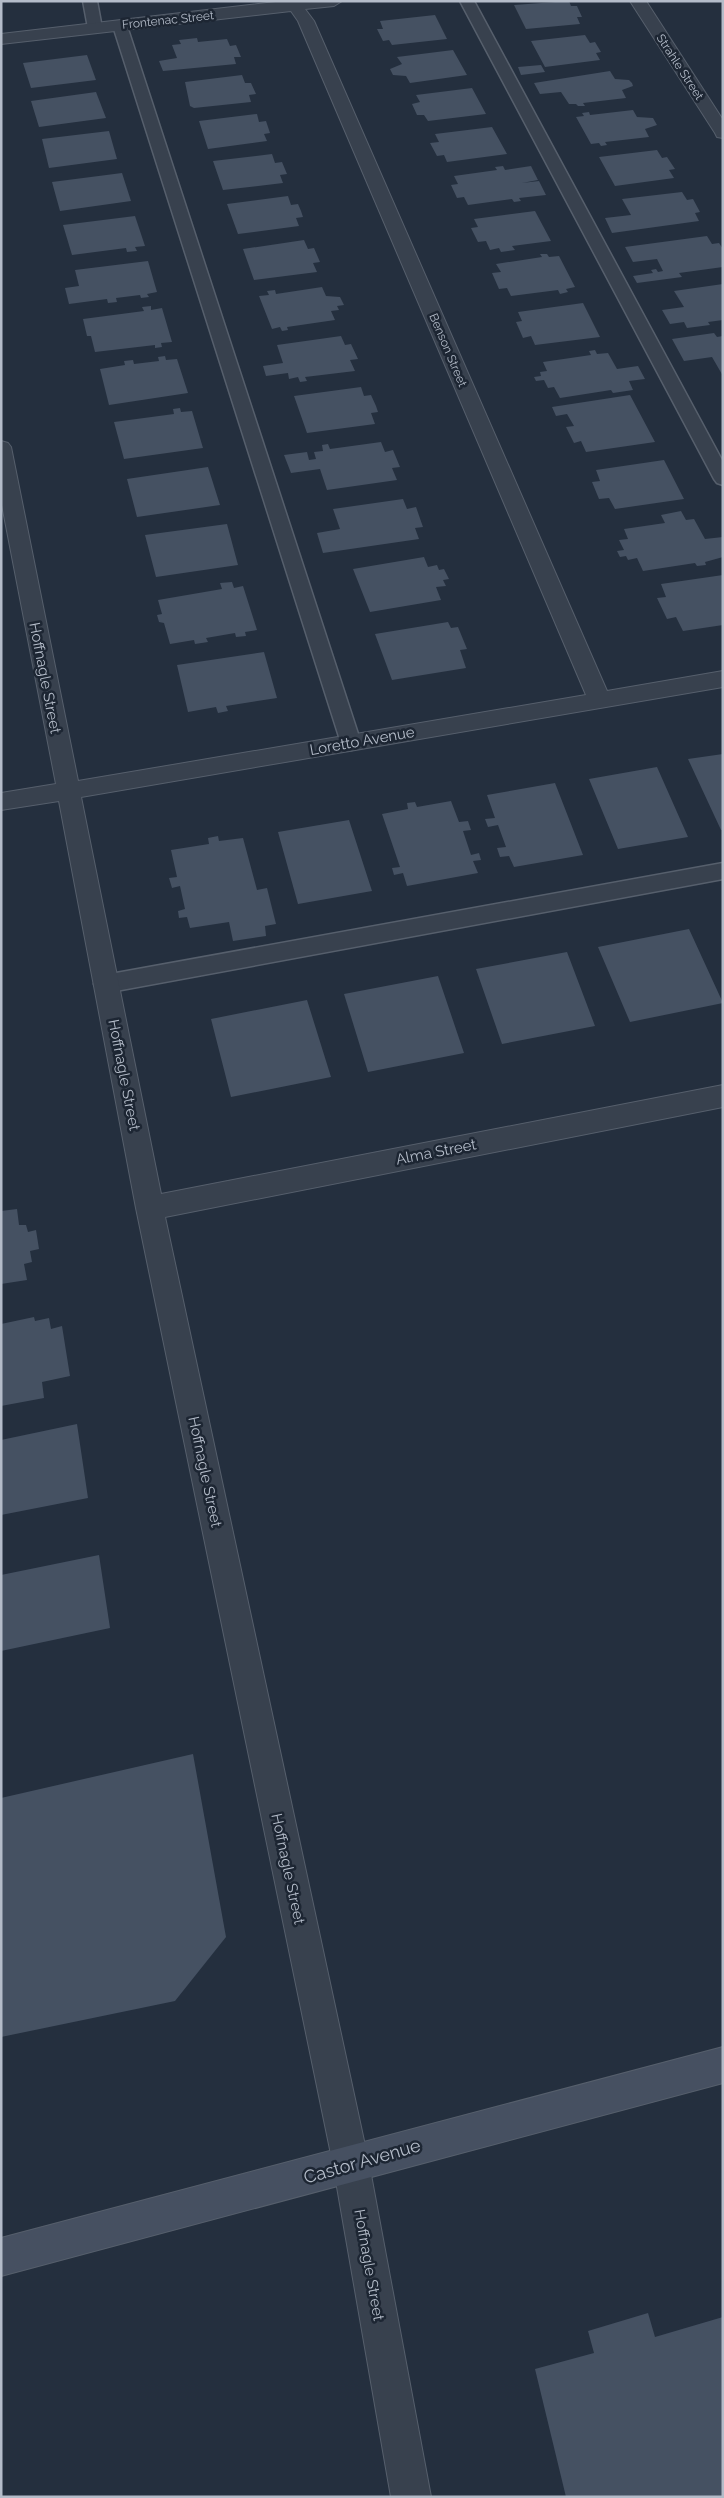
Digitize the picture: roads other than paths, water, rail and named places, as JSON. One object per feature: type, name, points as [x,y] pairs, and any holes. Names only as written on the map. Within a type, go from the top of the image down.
[{"type":"main road","name":"Castor Avenue","points":[[1,2258],[723,2065]]},
{"type":"street","name":"Frontenac Street","points":[[1,39],[293,4],[334,1]]},
{"type":"street","name":"Strahle Street","points":[[638,1],[723,133]]},
{"type":"street","name":"Benson Street","points":[[293,4],[306,21],[600,701]]},
{"type":"street","name":"Hoffnagle Street","points":[[1,447],[67,792],[150,1208],[351,2164],[411,2497]]},
{"type":"street","name":"Loretto Avenue","points":[[1,802],[723,680]]},
{"type":"street","name":"Alma Street","points":[[150,1208],[723,1096]]},
{"type":"lane","points":[[90,1],[95,28]]},
{"type":"lane","points":[[468,1],[723,479]]},
{"type":"lane","points":[[120,26],[351,743]]},
{"type":"lane","points":[[105,984],[723,871]]}]
